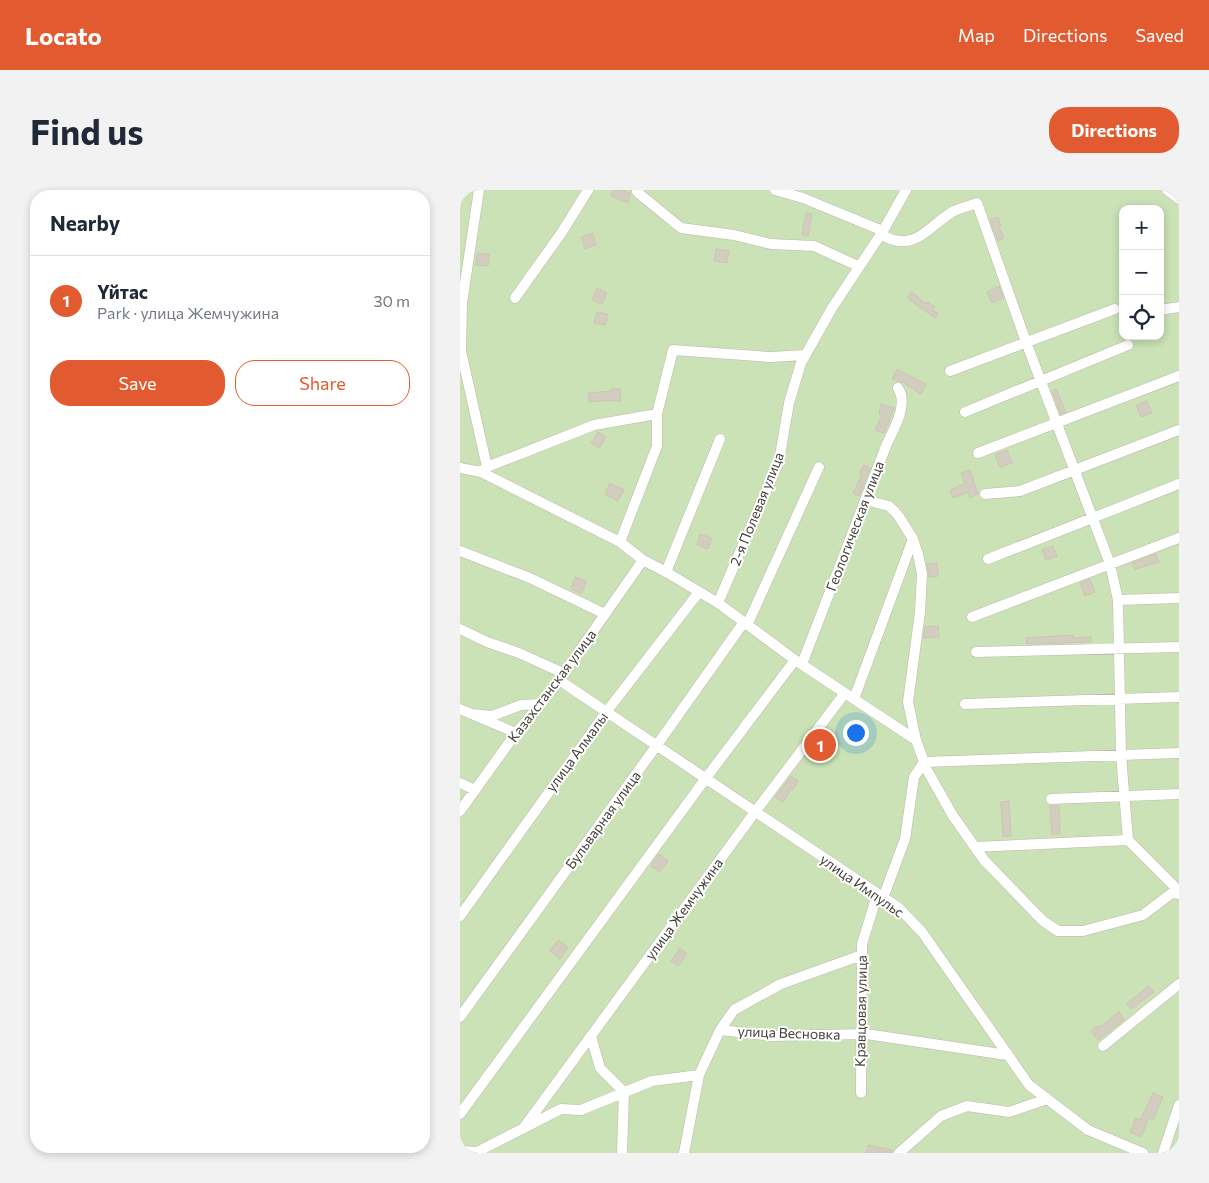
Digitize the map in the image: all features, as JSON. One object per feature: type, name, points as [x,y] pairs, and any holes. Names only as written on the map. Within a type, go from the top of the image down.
[{"type":"street","points":[[479,190],[462,303],[461,351],[484,469]]},
{"type":"street","points":[[514,298],[562,232],[588,190]]},
{"type":"street","points":[[775,190],[803,198],[883,231],[884,236],[892,240],[910,240],[920,237],[954,212],[977,203],[1026,342],[1110,564],[1118,600],[1121,755],[1128,840],[1177,888],[1143,915],[1083,930],[1058,931],[1043,921],[984,860],[953,816],[924,762],[916,740],[908,702],[920,612],[922,574],[918,554],[913,539],[898,515],[889,506],[865,500]]},
{"type":"street","name":"2-я Полевая улица","points":[[718,603],[779,461],[789,403],[801,363],[832,308],[858,266],[883,231],[906,190]]},
{"type":"street","points":[[1167,190],[1179,198]]},
{"type":"street","points":[[637,192],[681,228],[734,235],[771,244],[814,246],[858,266]]},
{"type":"street","points":[[1164,309],[1179,307]]},
{"type":"street","points":[[950,371],[1115,309]]},
{"type":"street","points":[[965,412],[1128,345]]},
{"type":"street","points":[[620,542],[657,446],[658,414],[673,350],[770,357],[805,355]]},
{"type":"street","points":[[978,453],[1179,376]]},
{"type":"street","name":"Геологическая улица","points":[[460,1114],[706,778],[799,662],[897,421],[902,401],[898,388]]},
{"type":"street","points":[[460,468],[484,469],[594,425],[658,414]]},
{"type":"street","points":[[985,494],[1020,491],[1179,430]]},
{"type":"street","points":[[666,572],[720,439]]},
{"type":"street","name":"Бульварная улица","points":[[460,1017],[746,623],[819,467]]},
{"type":"street","points":[[484,469],[620,542],[644,560],[718,603],[799,662],[916,740]]},
{"type":"street","points":[[988,558],[1179,484]]},
{"type":"street","points":[[972,618],[1179,538]]},
{"type":"street","name":"улица Жемчужина","points":[[525,1126],[755,812],[849,696],[913,539]]},
{"type":"street","points":[[460,551],[530,578],[605,614]]},
{"type":"street","name":"Казахстанская улица","points":[[460,811],[516,734],[542,704],[644,560]]},
{"type":"street","name":"улица Алмалы","points":[[460,916],[607,711],[699,592]]},
{"type":"street","points":[[1118,600],[1179,598]]},
{"type":"street","name":"улица Импульс","points":[[460,629],[487,642],[519,653],[561,677],[607,711],[899,908],[922,932],[1029,1085],[1088,1130],[1143,1153]]},
{"type":"street","points":[[976,652],[1179,647]]},
{"type":"street","points":[[965,704],[1179,697]]},
{"type":"street","points":[[470,714],[492,716],[521,705],[542,704]]},
{"type":"street","points":[[460,709],[516,734]]},
{"type":"street","points":[[924,762],[1179,753]]},
{"type":"street","name":"Кравцовая улица","points":[[860,1093],[862,944],[874,905],[883,898],[905,839],[914,777],[924,762]]},
{"type":"street","points":[[460,783],[475,790]]},
{"type":"street","points":[[1051,799],[1179,794]]},
{"type":"street","points":[[975,847],[1128,840]]},
{"type":"street","points":[[684,1153],[699,1075],[720,1030],[734,1010],[781,984],[862,955]]},
{"type":"street","points":[[1103,1046],[1179,984]]},
{"type":"street","name":"улица Весновка","points":[[720,1030],[772,1036],[861,1034],[1007,1055]]},
{"type":"street","points":[[591,1036],[600,1068],[624,1092],[622,1153]]},
{"type":"street","points":[[460,1151],[478,1152],[560,1109],[581,1110],[652,1081],[699,1075]]},
{"type":"street","points":[[899,1153],[941,1116],[967,1106],[1009,1112],[1047,1099]]},
{"type":"street","points":[[1163,1153],[1179,1104]]},
{"type":"green space","points":[[460,190],[1179,190],[1179,1153],[460,1153]]},
{"type":"building","points":[[614,190],[630,193],[628,203],[611,196]]},
{"type":"building","points":[[806,213],[812,214],[808,236],[802,235]]},
{"type":"building","points":[[998,217],[1001,226],[999,227],[1004,238],[998,241],[990,220]]},
{"type":"building","points":[[593,233],[596,245],[585,249],[581,237]]},
{"type":"building","points":[[716,249],[729,251],[727,263],[714,261]]},
{"type":"building","points":[[477,253],[490,254],[488,266],[476,265]]},
{"type":"building","points":[[999,286],[1003,298],[992,303],[987,292]]},
{"type":"building","points":[[597,288],[607,293],[602,304],[592,300]]},
{"type":"building","points":[[912,292],[926,304],[927,302],[935,307],[933,310],[938,314],[935,318],[907,298]]},
{"type":"building","points":[[597,312],[608,314],[605,325],[594,323]]},
{"type":"building","points":[[897,369],[926,384],[921,394],[902,382],[892,379]]},
{"type":"building","points":[[611,389],[620,389],[621,401],[589,402],[588,393],[611,391]]},
{"type":"building","points":[[1056,389],[1066,412],[1061,414],[1052,391]]},
{"type":"building","points":[[1147,401],[1152,413],[1141,417],[1136,405]]},
{"type":"building","points":[[881,404],[894,408],[884,433],[875,430],[882,415],[879,414]]},
{"type":"building","points":[[598,432],[606,437],[599,448],[591,443]]},
{"type":"building","points":[[1007,450],[1012,463],[1000,467],[995,455]]},
{"type":"building","points":[[864,465],[870,468],[859,496],[853,493],[862,475],[859,474]]},
{"type":"building","points":[[970,470],[978,494],[970,498],[968,492],[953,498],[950,490],[965,483],[961,473]]},
{"type":"building","points":[[610,483],[624,490],[618,501],[605,494]]},
{"type":"building","points":[[700,534],[712,538],[708,549],[697,545]]},
{"type":"building","points":[[1053,546],[1057,556],[1046,560],[1042,550]]},
{"type":"building","points":[[1156,554],[1159,562],[1135,569],[1132,563]]},
{"type":"building","points":[[937,563],[938,576],[929,577],[927,564]]},
{"type":"building","points":[[575,577],[586,581],[582,593],[571,589]]},
{"type":"building","points":[[1090,579],[1095,592],[1085,596],[1080,583]]},
{"type":"building","points":[[938,626],[939,637],[923,638],[925,627]]},
{"type":"building","points":[[1074,635],[1074,638],[1091,637],[1091,642],[1027,644],[1026,638]]},
{"type":"building","points":[[791,776],[798,781],[783,802],[775,797]]},
{"type":"building","points":[[1009,801],[1011,836],[1003,837],[1001,802]]},
{"type":"building","points":[[1050,806],[1059,806],[1060,834],[1052,835]]},
{"type":"building","points":[[659,854],[668,861],[660,872],[651,866]]},
{"type":"building","points":[[558,940],[568,947],[560,959],[550,951]]},
{"type":"building","points":[[680,948],[687,954],[678,966],[671,961]]},
{"type":"building","points":[[1149,986],[1154,992],[1131,1009],[1127,1003]]},
{"type":"building","points":[[1119,1012],[1124,1020],[1098,1040],[1091,1031],[1099,1025],[1100,1027]]},
{"type":"building","points":[[1153,1093],[1163,1097],[1153,1120],[1149,1118],[1141,1137],[1130,1132],[1136,1118],[1140,1120]]},
{"type":"building","points":[[868,1145],[892,1150],[891,1153],[866,1153]]},
{"type":"place","name":"Үйтас","points":[[820,745]]}]
